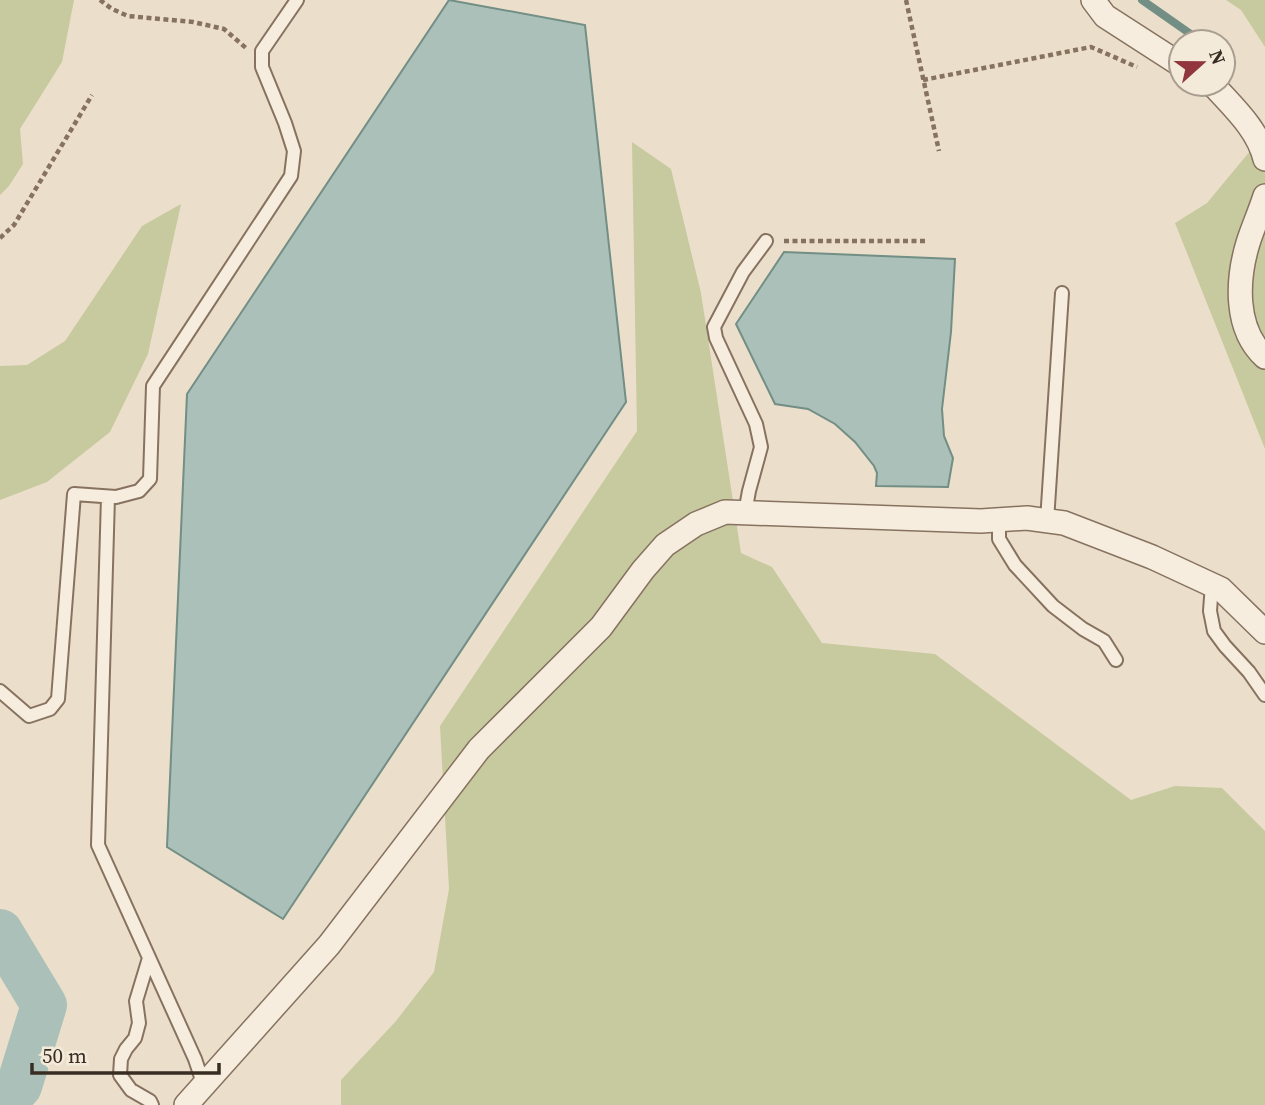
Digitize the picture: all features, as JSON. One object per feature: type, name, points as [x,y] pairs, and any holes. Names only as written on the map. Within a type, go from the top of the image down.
[{"type":"street","points":[[1093,0],[1105,16],[1167,56]]},
{"type":"street","points":[[1225,98],[1249,126],[1263,150],[1265,159]]},
{"type":"street","points":[[1265,195],[1248,243],[1241,275],[1241,311],[1248,334],[1265,357]]},
{"type":"street","points":[[186,1105],[329,945],[479,749],[601,628],[643,570],[665,545],[696,524],[725,512],[953,520],[1027,518],[1064,523],[1212,584],[1221,589],[1265,632]]},
{"type":"lane","points":[[0,691],[29,716],[50,709],[58,699],[74,494],[116,498],[139,491],[150,479],[153,386],[291,176],[294,151],[262,66],[261,51],[298,0]]},
{"type":"lane","points":[[745,513],[761,447],[756,424],[716,338],[714,327],[743,272],[765,241]]},
{"type":"lane","points":[[1047,521],[1062,293]]},
{"type":"lane","points":[[108,497],[98,845],[195,1059],[204,1086]]},
{"type":"lane","points":[[999,520],[999,539],[1015,565],[1053,606],[1104,641],[1116,660]]},
{"type":"lane","points":[[1212,584],[1210,611],[1214,632],[1265,695]]},
{"type":"lane","points":[[149,958],[136,1000],[139,1023],[135,1038],[125,1049],[121,1059],[120,1076],[131,1090],[152,1105]]},
{"type":"path","points":[[100,0],[128,16],[192,22],[225,29],[261,58]]},
{"type":"path","points":[[906,0],[939,151]]},
{"type":"path","points":[[923,80],[1091,47],[1138,68]]},
{"type":"path","points":[[0,238],[15,225],[92,95]]},
{"type":"path","points":[[765,241],[927,241]]},
{"type":"green space","points":[[0,0],[74,0],[62,62],[20,129],[23,164],[0,195]]},
{"type":"green space","points":[[1226,0],[1265,0],[1265,47],[1241,10]]},
{"type":"green space","points":[[1265,133],[1265,449],[1175,223],[1207,203]]},
{"type":"green space","points":[[632,142],[671,169],[701,293],[741,553],[772,567],[822,643],[935,654],[1131,800],[1175,786],[1222,788],[1265,831],[1265,1105],[341,1105],[341,1080],[396,1021],[434,972],[449,889],[440,726],[637,431]]},
{"type":"green space","points":[[181,204],[148,354],[110,432],[47,482],[0,500],[0,366],[27,365],[65,341],[142,226]]},
{"type":"shaded area","points":[[449,0],[585,25],[626,402],[283,919],[167,847],[187,394]]},
{"type":"shaded area","points":[[784,252],[955,259],[951,332],[942,409],[944,436],[953,458],[948,487],[876,486],[877,473],[874,466],[855,442],[835,424],[808,409],[775,404],[736,324]]},
{"type":"waterway","points":[[1142,0],[1182,28]]},
{"type":"waterway","points":[[0,932],[44,1005],[19,1086],[1,1105]]}]
